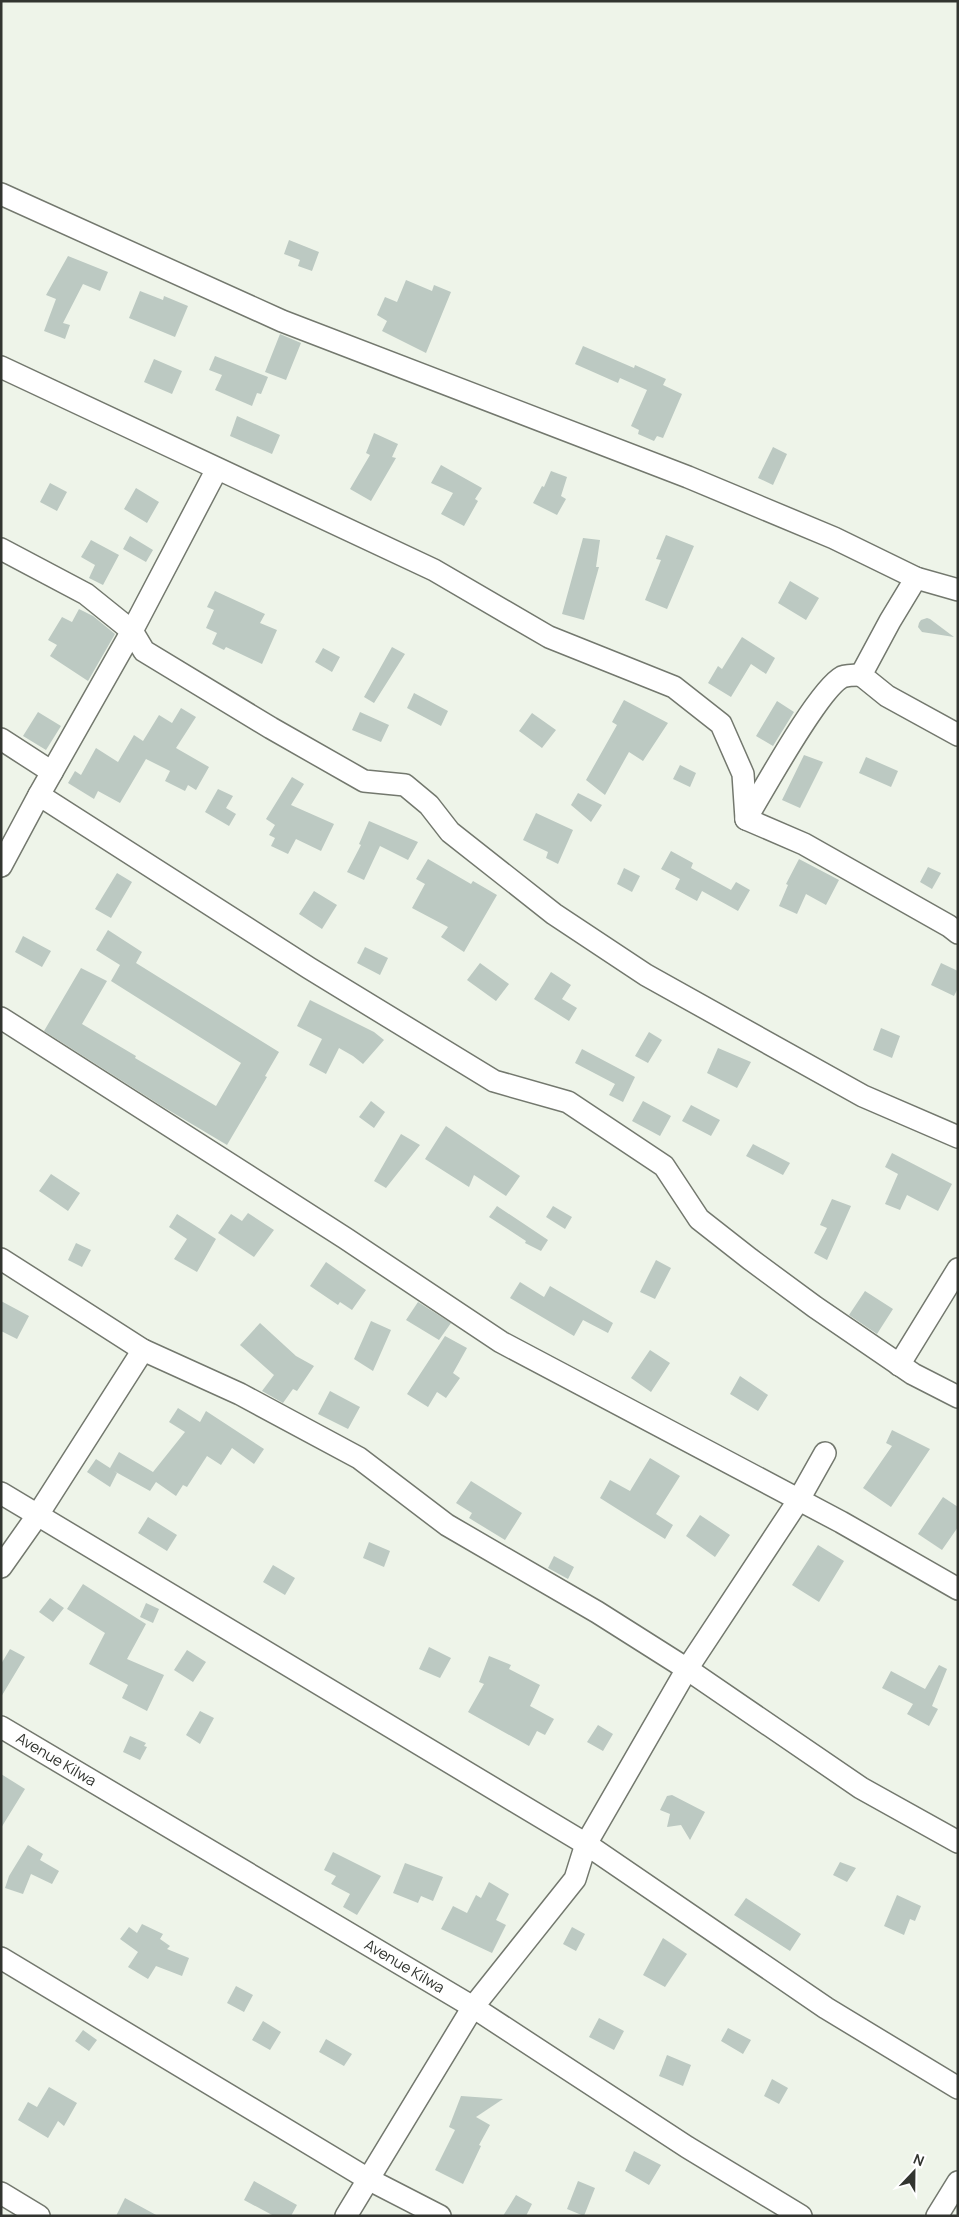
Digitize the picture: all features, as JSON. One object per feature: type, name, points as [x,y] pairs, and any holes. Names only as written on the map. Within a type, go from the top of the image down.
[{"type":"street","points":[[1,194],[282,322],[688,477],[834,538],[916,578],[958,590]]},
{"type":"street","points":[[1,367],[434,570],[549,637],[674,687],[721,724],[743,774],[746,819]]},
{"type":"street","points":[[1,866],[38,795],[132,631],[217,469]]},
{"type":"street","points":[[1,549],[86,594],[132,631],[144,651],[270,728],[364,781],[405,785],[429,805],[450,832],[554,914],[646,975],[863,1096],[958,1137]]},
{"type":"street","points":[[861,675],[916,578]]},
{"type":"street","points":[[746,819],[804,724],[824,695],[842,677],[861,675],[887,696],[958,735]]},
{"type":"street","points":[[1,739],[52,772]]},
{"type":"street","points":[[38,795],[309,968],[494,1081],[568,1102],[664,1166],[699,1218],[815,1307],[913,1374],[958,1397]]},
{"type":"street","points":[[746,819],[804,844],[949,926],[958,933]]},
{"type":"street","points":[[1,1018],[345,1238],[501,1342],[841,1522],[958,1589]]},
{"type":"street","points":[[1,1259],[143,1350],[240,1394],[359,1458],[447,1525],[597,1612],[687,1669],[861,1788],[958,1842]]},
{"type":"street","points":[[899,1365],[958,1269]]},
{"type":"street","points":[[1,1567],[37,1516],[143,1350]]},
{"type":"street","points":[[346,2216],[473,2007],[575,1879],[586,1844],[687,1669],[798,1500],[825,1453]]},
{"type":"street","points":[[1,1494],[586,1844],[826,2008],[958,2088]]},
{"type":"street","name":"Avenue Kilwa","points":[[1,1727],[473,2007],[687,2147],[801,2216]]},
{"type":"street","points":[[1,1958],[368,2179],[440,2216]]},
{"type":"street","points":[[937,2216],[958,2182]]},
{"type":"street","points":[[1,2193],[39,2216]]},
{"type":"building","points":[[289,240],[319,252],[312,271],[298,266],[300,260],[284,254]]},
{"type":"building","points":[[68,256],[108,272],[100,291],[83,284],[63,323],[70,325],[65,339],[44,331],[56,299],[46,295]]},
{"type":"building","points":[[406,280],[432,291],[434,285],[451,292],[426,353],[382,331],[387,321],[377,315],[385,297],[397,302]]},
{"type":"building","points":[[140,291],[163,300],[164,296],[188,306],[175,337],[129,318]]},
{"type":"building","points":[[280,334],[301,343],[286,380],[265,372]]},
{"type":"building","points":[[583,346],[634,368],[635,365],[666,379],[663,385],[682,394],[663,438],[657,436],[654,441],[638,434],[639,430],[631,426],[647,390],[620,378],[618,383],[575,364]]},
{"type":"building","points":[[215,356],[268,377],[261,394],[257,393],[252,406],[215,390],[222,375],[209,370]]},
{"type":"building","points":[[154,359],[182,371],[172,394],[144,382]]},
{"type":"building","points":[[237,416],[280,435],[272,454],[230,436]]},
{"type":"building","points":[[374,433],[398,444],[392,457],[396,458],[371,501],[350,489],[370,455],[366,453]]},
{"type":"building","points":[[773,447],[787,454],[773,485],[758,478]]},
{"type":"building","points":[[441,465],[482,488],[475,499],[478,501],[464,526],[441,514],[453,493],[431,483]]},
{"type":"building","points":[[551,471],[567,477],[561,496],[566,499],[557,515],[533,503],[542,486],[544,487]]},
{"type":"building","points":[[50,483],[67,492],[57,511],[40,502]]},
{"type":"building","points":[[136,488],[159,502],[147,523],[124,509]]},
{"type":"building","points":[[666,535],[694,546],[667,609],[645,600],[661,560],[656,559]]},
{"type":"building","points":[[130,536],[153,550],[146,562],[123,549]]},
{"type":"building","points":[[583,538],[600,540],[596,567],[599,567],[584,620],[562,614]]},
{"type":"building","points":[[91,540],[119,555],[103,585],[89,578],[95,565],[81,557]]},
{"type":"building","points":[[790,581],[819,598],[806,620],[778,603]]},
{"type":"building","points":[[215,591],[265,614],[260,623],[277,630],[262,664],[226,647],[224,650],[212,644],[217,633],[206,628],[214,610],[207,607]]},
{"type":"building","points":[[79,609],[93,616],[115,634],[88,681],[50,656],[57,645],[48,640],[62,617],[72,622]]},
{"type":"building","points":[[927,618],[954,637],[922,632],[918,627],[919,623]]},
{"type":"building","points":[[742,637],[775,658],[766,674],[751,664],[731,697],[708,683],[718,666],[722,669]]},
{"type":"building","points":[[392,647],[405,654],[374,703],[364,697]]},
{"type":"building","points":[[323,648],[340,657],[332,672],[315,662]]},
{"type":"building","points":[[414,693],[448,711],[441,726],[407,708]]},
{"type":"building","points":[[624,700],[668,723],[643,761],[629,752],[605,795],[586,780],[617,725],[612,722]]},
{"type":"building","points":[[777,701],[794,712],[773,746],[756,736]]},
{"type":"building","points":[[181,708],[196,717],[176,748],[209,767],[196,790],[188,785],[185,791],[165,781],[170,771],[146,759],[120,803],[98,791],[94,799],[68,783],[75,771],[81,775],[96,748],[118,762],[134,735],[143,741],[159,715],[172,723]]},
{"type":"building","points":[[38,712],[61,726],[46,750],[23,736]]},
{"type":"building","points":[[360,712],[389,725],[381,742],[352,730]]},
{"type":"building","points":[[532,713],[556,730],[542,748],[519,731]]},
{"type":"building","points":[[804,755],[823,762],[800,808],[782,800]]},
{"type":"building","points":[[866,757],[898,771],[891,787],[859,773]]},
{"type":"building","points":[[680,765],[696,773],[690,787],[673,779]]},
{"type":"building","points":[[292,777],[304,784],[291,805],[334,824],[321,851],[296,839],[288,854],[271,846],[275,838],[269,835],[275,825],[266,819]]},
{"type":"building","points":[[218,789],[233,796],[226,808],[236,814],[229,826],[205,812]]},
{"type":"building","points":[[578,793],[602,805],[591,822],[571,805]]},
{"type":"building","points":[[536,813],[573,830],[558,864],[546,858],[548,852],[523,840]]},
{"type":"building","points":[[369,821],[418,842],[408,860],[380,846],[364,880],[347,872],[361,845],[359,844]]},
{"type":"building","points":[[671,851],[693,863],[691,868],[731,890],[736,882],[750,890],[738,911],[702,891],[697,901],[675,889],[680,879],[661,869]]},
{"type":"building","points":[[428,859],[471,884],[473,881],[497,895],[464,952],[441,937],[448,927],[412,908],[425,884],[416,879]]},
{"type":"building","points":[[799,859],[839,880],[826,905],[806,894],[797,914],[779,906],[788,885],[786,884]]},
{"type":"building","points":[[928,867],[941,873],[932,889],[920,882]]},
{"type":"building","points":[[624,868],[640,876],[632,892],[617,884]]},
{"type":"building","points":[[117,873],[132,882],[111,918],[95,909]]},
{"type":"building","points":[[314,891],[337,905],[322,929],[299,914]]},
{"type":"building","points":[[108,930],[142,952],[136,963],[279,1052],[265,1076],[267,1077],[227,1145],[44,1031],[81,968],[107,981],[82,1024],[216,1106],[241,1063],[111,981],[120,965],[96,950]]},
{"type":"building","points":[[23,936],[51,951],[42,967],[15,952]]},
{"type":"building","points":[[365,947],[388,958],[380,975],[357,963]]},
{"type":"building","points":[[480,963],[509,984],[496,1001],[467,980]]},
{"type":"building","points":[[941,963],[958,971],[958,988],[954,996],[931,985]]},
{"type":"building","points":[[551,972],[571,985],[562,999],[577,1008],[569,1021],[534,999]]},
{"type":"building","points":[[310,1000],[374,1032],[384,1040],[363,1064],[339,1048],[326,1074],[309,1065],[322,1039],[297,1026]]},
{"type":"building","points":[[881,1028],[900,1036],[892,1058],[873,1050]]},
{"type":"building","points":[[649,1032],[662,1040],[648,1063],[635,1056]]},
{"type":"building","points":[[718,1048],[751,1062],[737,1088],[707,1073]]},
{"type":"building","points":[[582,1049],[635,1077],[623,1102],[609,1095],[615,1084],[575,1063]]},
{"type":"building","points":[[371,1101],[385,1112],[374,1128],[359,1117]]},
{"type":"building","points":[[643,1101],[671,1116],[660,1136],[632,1121]]},
{"type":"building","points":[[691,1105],[720,1120],[711,1136],[682,1121]]},
{"type":"building","points":[[446,1126],[520,1176],[506,1196],[474,1175],[469,1187],[425,1159]]},
{"type":"building","points":[[401,1134],[420,1145],[386,1188],[374,1181]]},
{"type":"building","points":[[753,1144],[790,1163],[783,1175],[746,1156]]},
{"type":"building","points":[[892,1153],[952,1184],[938,1211],[907,1195],[900,1210],[885,1204],[898,1174],[885,1167]]},
{"type":"building","points":[[51,1174],[80,1193],[68,1211],[39,1191]]},
{"type":"building","points":[[832,1199],[851,1206],[827,1260],[814,1253],[827,1228],[820,1225]]},
{"type":"building","points":[[497,1206],[548,1240],[541,1251],[525,1243],[526,1241],[489,1217]]},
{"type":"building","points":[[553,1206],[572,1217],[565,1229],[546,1217]]},
{"type":"building","points":[[248,1213],[274,1230],[254,1257],[218,1233],[231,1214],[242,1221]]},
{"type":"building","points":[[177,1214],[216,1239],[197,1272],[174,1259],[187,1239],[169,1227]]},
{"type":"building","points":[[76,1243],[91,1250],[82,1267],[68,1260]]},
{"type":"building","points":[[656,1260],[671,1268],[655,1299],[640,1292]]},
{"type":"building","points":[[326,1262],[366,1290],[352,1310],[340,1302],[338,1305],[310,1286]]},
{"type":"building","points":[[520,1282],[544,1297],[550,1286],[613,1323],[608,1333],[583,1320],[574,1336],[510,1298]]},
{"type":"building","points":[[865,1291],[893,1309],[877,1334],[849,1315]]},
{"type":"building","points":[[1,1301],[29,1316],[17,1339],[1,1331]]},
{"type":"building","points":[[418,1302],[451,1323],[439,1340],[406,1320]]},
{"type":"building","points":[[371,1321],[391,1330],[373,1371],[354,1359]]},
{"type":"building","points":[[260,1323],[296,1356],[314,1366],[297,1391],[293,1389],[283,1403],[262,1391],[274,1375],[240,1345]]},
{"type":"building","points":[[445,1336],[467,1348],[453,1373],[460,1378],[446,1398],[437,1392],[428,1407],[407,1394]]},
{"type":"building","points":[[650,1350],[670,1363],[651,1392],[631,1378]]},
{"type":"building","points":[[740,1376],[768,1395],[758,1411],[730,1394]]},
{"type":"building","points":[[330,1391],[360,1407],[348,1429],[318,1414]]},
{"type":"building","points":[[178,1408],[200,1422],[206,1411],[264,1449],[254,1464],[232,1448],[221,1465],[207,1456],[187,1487],[183,1485],[176,1496],[156,1482],[150,1491],[114,1471],[117,1473],[110,1487],[87,1472],[96,1459],[110,1468],[119,1452],[153,1472],[185,1432],[169,1422]]},
{"type":"building","points":[[892,1430],[930,1449],[891,1507],[863,1488],[892,1446],[886,1443]]},
{"type":"building","points":[[650,1458],[680,1476],[656,1514],[673,1525],[665,1539],[600,1498],[610,1480],[630,1491]]},
{"type":"building","points":[[471,1481],[522,1513],[505,1540],[469,1518],[472,1513],[456,1503]]},
{"type":"building","points":[[943,1497],[958,1507],[958,1527],[942,1550],[918,1534]]},
{"type":"building","points":[[700,1515],[730,1535],[715,1557],[686,1536]]},
{"type":"building","points":[[148,1517],[177,1535],[167,1551],[138,1533]]},
{"type":"building","points":[[369,1542],[390,1551],[384,1567],[363,1558]]},
{"type":"building","points":[[818,1545],[844,1561],[819,1602],[792,1585]]},
{"type":"building","points":[[554,1556],[574,1567],[568,1579],[548,1568]]},
{"type":"building","points":[[273,1565],[295,1578],[285,1595],[263,1582]]},
{"type":"building","points":[[83,1584],[146,1624],[127,1659],[164,1675],[147,1711],[122,1698],[128,1685],[89,1664],[105,1633],[67,1609]]},
{"type":"building","points":[[50,1598],[64,1608],[53,1622],[39,1612]]},
{"type":"building","points":[[146,1603],[159,1609],[153,1623],[140,1617]]},
{"type":"building","points":[[429,1647],[451,1658],[440,1678],[419,1669]]},
{"type":"building","points":[[10,1649],[25,1657],[1,1697],[1,1664]]},
{"type":"building","points":[[187,1650],[206,1662],[193,1682],[174,1670]]},
{"type":"building","points":[[489,1656],[511,1665],[509,1669],[540,1685],[530,1706],[554,1719],[545,1735],[537,1731],[529,1746],[468,1712],[484,1684],[479,1682]]},
{"type":"building","points":[[939,1665],[947,1669],[932,1706],[938,1709],[929,1726],[907,1714],[913,1704],[882,1688],[891,1671],[925,1689]]},
{"type":"building","points":[[200,1711],[214,1718],[200,1744],[186,1735]]},
{"type":"building","points":[[598,1725],[613,1734],[603,1751],[587,1742]]},
{"type":"building","points":[[130,1736],[146,1743],[144,1746],[147,1747],[140,1760],[123,1752]]},
{"type":"building","points":[[1,1774],[25,1789],[1,1828]]},
{"type":"building","points":[[672,1795],[705,1812],[690,1840],[681,1825],[667,1827],[670,1814],[660,1810],[667,1796]]},
{"type":"building","points":[[28,1845],[43,1854],[40,1860],[59,1871],[52,1884],[31,1874],[23,1894],[5,1888],[9,1876]]},
{"type":"building","points":[[333,1852],[381,1876],[357,1915],[343,1907],[350,1894],[331,1884],[336,1876],[324,1870]]},
{"type":"building","points":[[840,1862],[856,1868],[847,1882],[833,1875]]},
{"type":"building","points":[[405,1863],[443,1877],[433,1901],[421,1896],[418,1903],[393,1893]]},
{"type":"building","points":[[489,1882],[509,1894],[496,1920],[506,1925],[492,1953],[441,1929],[453,1906],[467,1913],[476,1895],[481,1898]]},
{"type":"building","points":[[897,1895],[921,1906],[915,1921],[910,1919],[904,1935],[884,1926]]},
{"type":"building","points":[[746,1898],[801,1934],[790,1951],[734,1915]]},
{"type":"building","points":[[142,1924],[163,1934],[160,1939],[170,1946],[167,1949],[189,1958],[182,1976],[156,1966],[148,1979],[128,1967],[138,1952],[120,1939],[129,1927],[137,1933]]},
{"type":"building","points":[[572,1927],[585,1934],[576,1951],[563,1944]]},
{"type":"building","points":[[663,1938],[687,1954],[665,1987],[643,1975]]},
{"type":"building","points":[[236,1986],[253,1995],[244,2012],[227,2003]]},
{"type":"building","points":[[599,2018],[624,2031],[614,2050],[589,2037]]},
{"type":"building","points":[[263,2021],[281,2032],[270,2050],[252,2040]]},
{"type":"building","points":[[728,2028],[751,2040],[743,2054],[721,2041]]},
{"type":"building","points":[[83,2030],[97,2040],[89,2051],[75,2041]]},
{"type":"building","points":[[326,2039],[352,2054],[344,2066],[319,2052]]},
{"type":"building","points":[[667,2055],[691,2065],[683,2086],[659,2076]]},
{"type":"building","points":[[772,2079],[788,2088],[779,2104],[764,2096]]},
{"type":"building","points":[[49,2087],[77,2103],[64,2126],[58,2121],[48,2138],[18,2120],[28,2102],[37,2107]]},
{"type":"building","points":[[461,2096],[503,2099],[476,2117],[490,2125],[479,2145],[481,2146],[463,2184],[435,2170],[455,2130],[449,2127]]},
{"type":"building","points":[[634,2151],[661,2165],[649,2185],[625,2171]]},
{"type":"building","points":[[254,2181],[297,2205],[291,2216],[274,2216],[244,2200]]},
{"type":"building","points":[[578,2181],[595,2188],[584,2216],[567,2209]]},
{"type":"building","points":[[516,2195],[532,2204],[526,2216],[503,2216]]},
{"type":"building","points":[[125,2198],[158,2216],[116,2216]]}]
